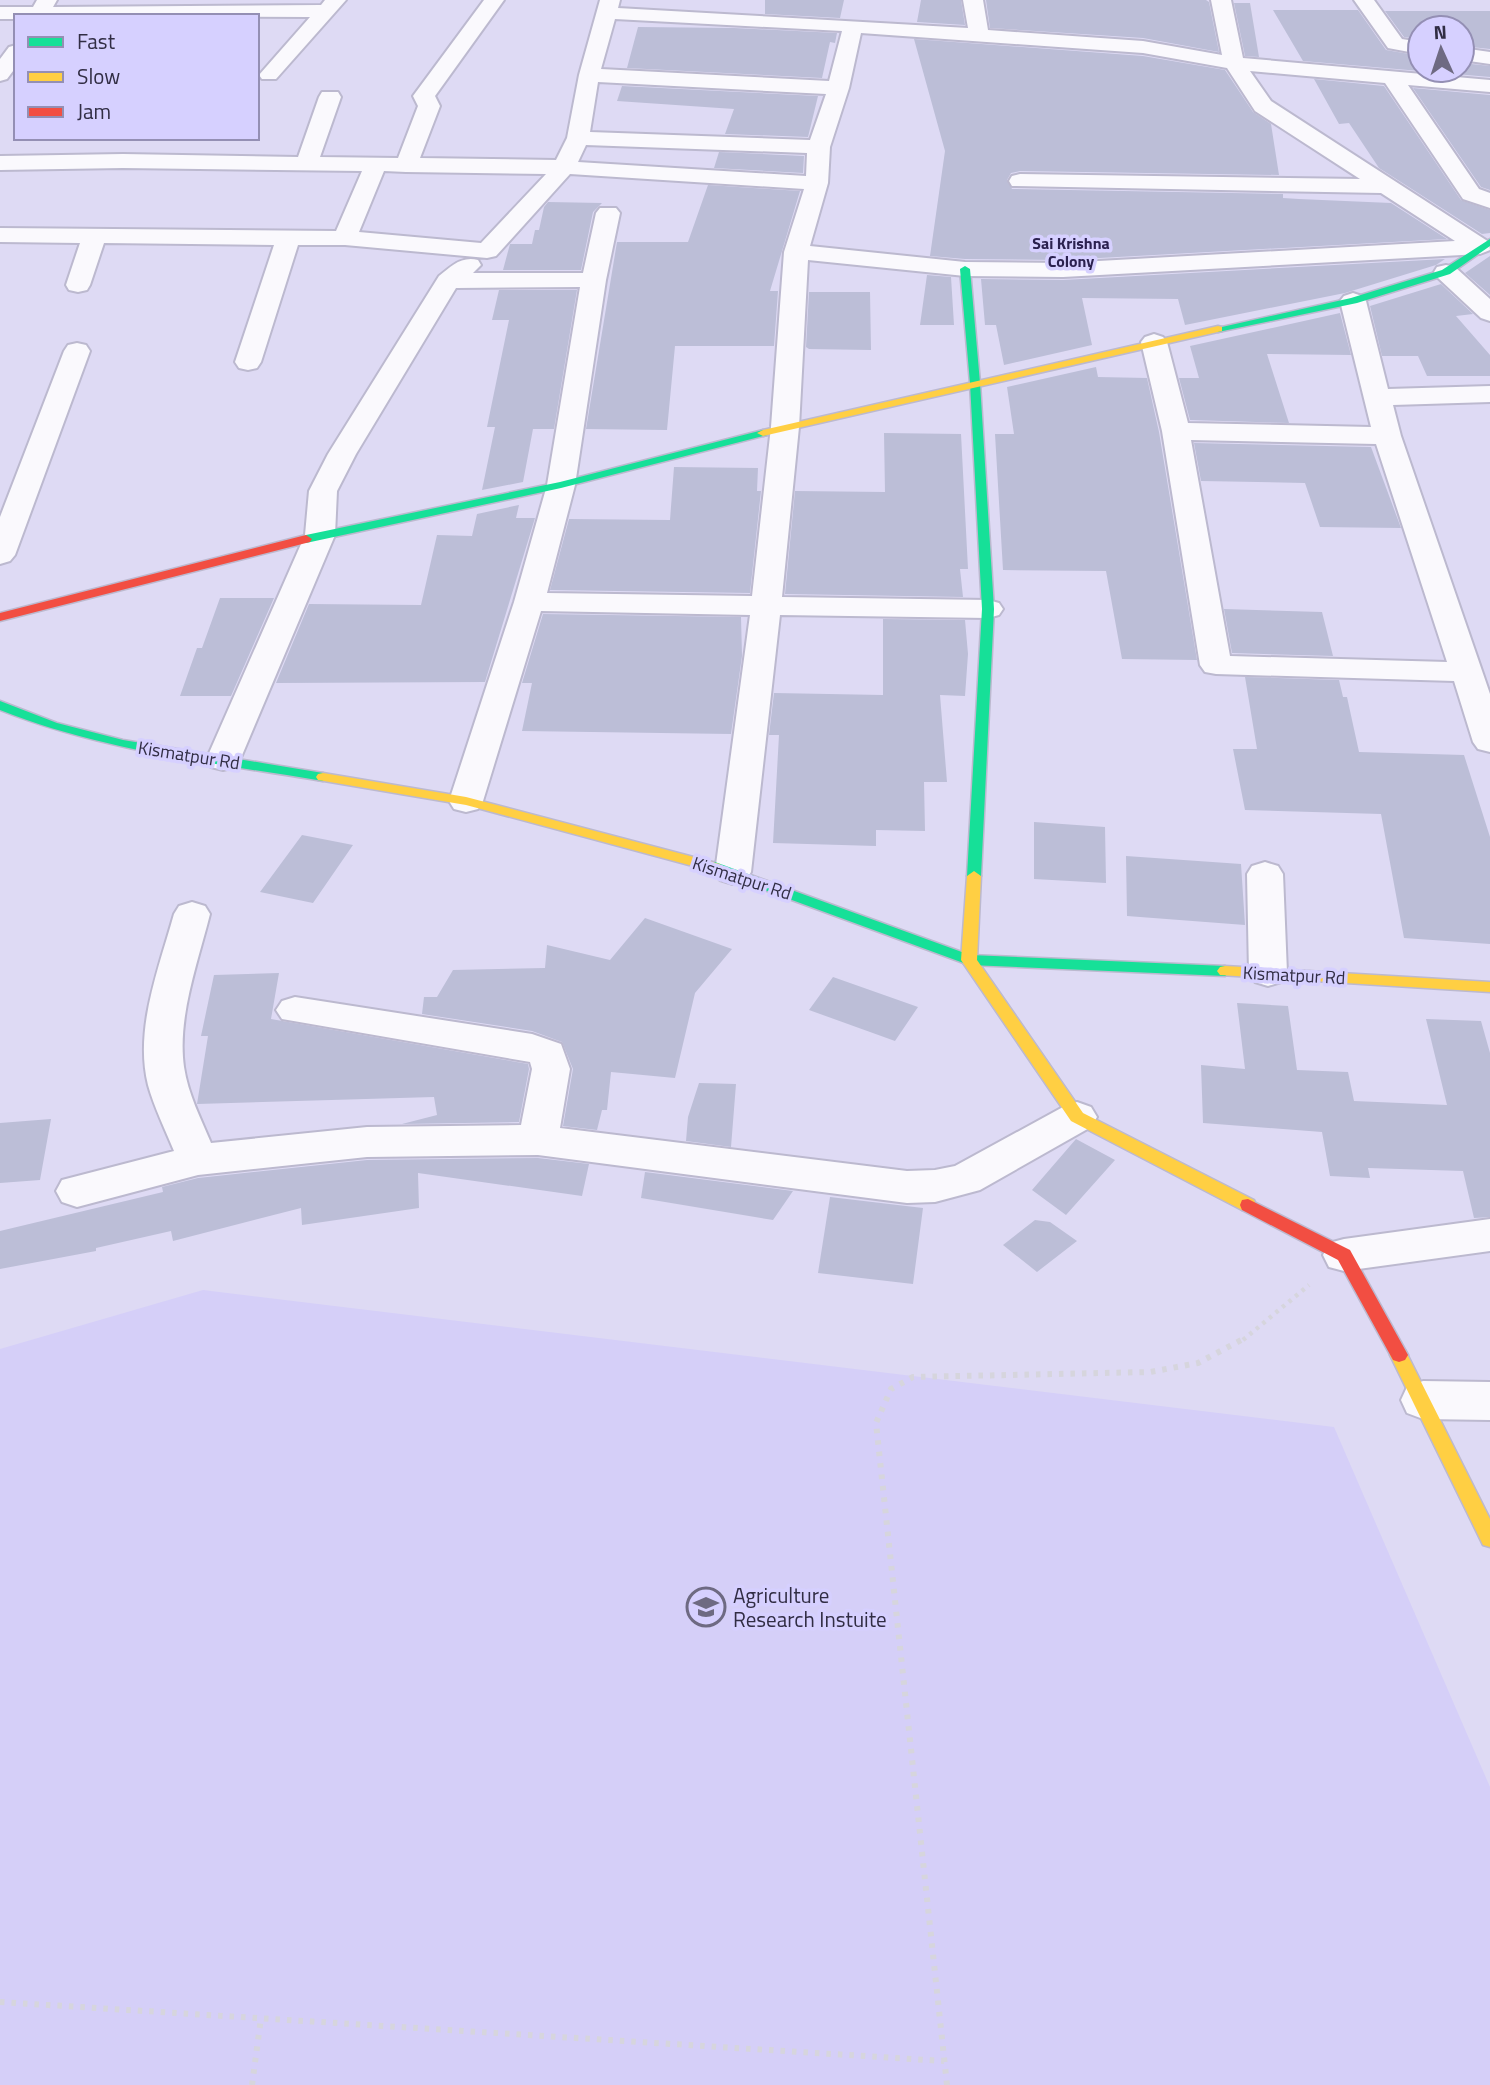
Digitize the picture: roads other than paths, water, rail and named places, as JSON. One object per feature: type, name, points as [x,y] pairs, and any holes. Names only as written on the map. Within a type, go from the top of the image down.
[{"type":"street","points":[[407,165],[429,106],[424,96],[494,0]]},
{"type":"street","points":[[972,0],[979,35]]},
{"type":"street","points":[[1221,0],[1234,63],[1264,106],[1384,186],[1485,244]]},
{"type":"street","points":[[1364,0],[1395,44],[1406,46]]},
{"type":"street","points":[[0,13],[331,5]]},
{"type":"street","points":[[269,75],[331,5]]},
{"type":"street","points":[[223,760],[320,535],[323,491],[335,466],[449,281],[487,251],[564,167],[578,138],[589,75],[608,7],[853,26],[897,20],[979,35],[1143,47],[1234,63],[1490,86]]},
{"type":"street","points":[[733,872],[785,427],[796,251],[817,183],[818,147],[838,88],[853,26]]},
{"type":"street","points":[[0,75],[14,54]]},
{"type":"street","points":[[589,75],[838,88]]},
{"type":"street","points":[[1392,77],[1471,194],[1490,201]]},
{"type":"street","points":[[307,163],[330,97]]},
{"type":"street","points":[[578,138],[818,147]]},
{"type":"street","points":[[123,161],[134,140]]},
{"type":"street","points":[[0,163],[123,161],[564,167],[817,183]]},
{"type":"street","points":[[345,238],[376,164]]},
{"type":"street","points":[[1020,181],[1384,186]]},
{"type":"street","points":[[466,801],[529,602],[561,485],[594,280],[608,213]]},
{"type":"street","points":[[0,235],[345,238],[487,251]]},
{"type":"street","points":[[78,285],[94,237]]},
{"type":"street","points":[[248,362],[288,238]]},
{"type":"street","points":[[796,251],[965,269],[1063,270],[1485,244]]},
{"type":"street","points":[[0,617],[320,535],[561,485],[785,427],[1154,342],[1353,301],[1446,272],[1485,244]]},
{"type":"street","points":[[965,269],[975,383],[988,609],[969,960],[1077,1117],[1344,1255],[1423,1400],[1490,1539]]},
{"type":"street","points":[[1446,272],[1490,313]]},
{"type":"street","points":[[449,281],[594,280]]},
{"type":"street","points":[[1353,301],[1387,436],[1490,742]]},
{"type":"street","points":[[1154,342],[1176,431],[1216,664],[1467,672]]},
{"type":"street","points":[[0,555],[76,351]]},
{"type":"street","points":[[1378,397],[1490,394]]},
{"type":"street","points":[[1176,431],[1387,436]]},
{"type":"street","points":[[529,602],[988,609]]},
{"type":"street","name":"Kismatpur Rd","points":[[0,705],[52,726],[123,744],[466,801],[733,872],[969,960],[1268,973],[1490,987]]},
{"type":"street","points":[[1265,874],[1268,973]]},
{"type":"street","points":[[192,914],[167,1017],[164,1049],[167,1082],[198,1160]]},
{"type":"street","points":[[295,1010],[532,1048],[547,1054],[551,1069],[538,1140]]},
{"type":"street","points":[[77,1191],[198,1160],[367,1142],[538,1140],[894,1185],[935,1186],[966,1179],[1077,1117]]},
{"type":"street","points":[[1344,1255],[1490,1235]]},
{"type":"street","points":[[1423,1400],[1490,1401]]},
{"type":"place","name":"Agriculture Research Instuite","points":[[706,1607]]},
{"type":"district","name":"Sai Krishna Colony","points":[[1071,252]]}]
